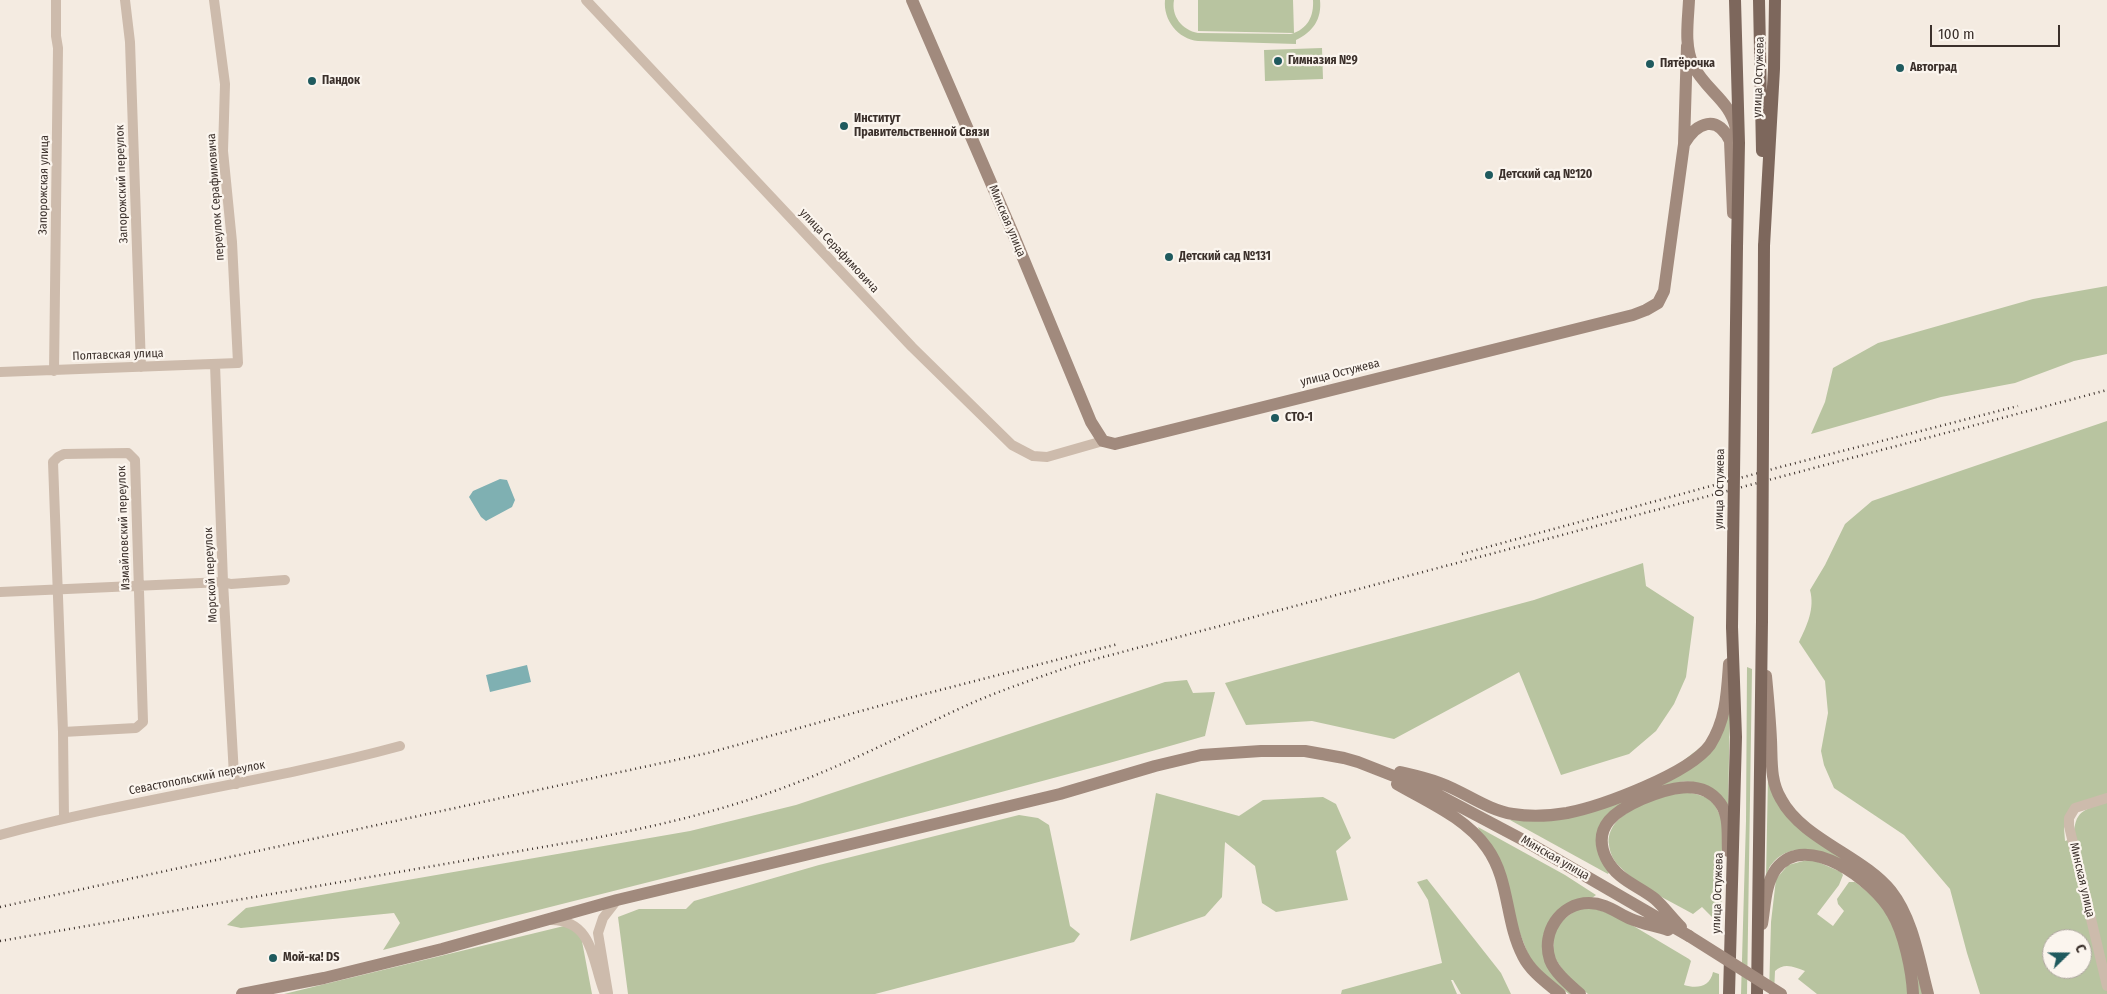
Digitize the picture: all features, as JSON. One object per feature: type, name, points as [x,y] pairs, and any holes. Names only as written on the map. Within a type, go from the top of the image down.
[{"type":"main road","points":[[1735,0],[1739,143]]},
{"type":"main road","points":[[1759,0],[1764,246]]},
{"type":"main road","name":"улица Остужева","points":[[1757,994],[1762,621],[1764,246],[1774,69],[1775,0]]},
{"type":"main road","name":"улица Остужева","points":[[1729,992],[1736,737],[1732,627],[1739,143]]},
{"type":"street","name":"Запорожская улица","points":[[54,370],[58,48],[56,0]]},
{"type":"street","name":"Запорожский переулок","points":[[126,0],[130,42],[141,367]]},
{"type":"street","name":"переулок Серафимовича","points":[[214,0],[225,84],[223,151],[232,242],[238,363]]},
{"type":"street","name":"улица Серафимовича","points":[[586,0],[912,347],[1012,445],[1033,456],[1047,457],[1102,441]]},
{"type":"street","name":"Минская улица","points":[[912,0],[1014,236],[1091,422],[1102,441]]},
{"type":"street","name":"улица Остужева","points":[[1102,441],[1115,444],[1298,397],[1583,328],[1646,310],[1658,303],[1664,290],[1684,144],[1689,0]]},
{"type":"street","name":"улица Остужева","points":[[1687,46],[1694,66],[1703,81],[1724,102],[1733,115],[1739,143]]},
{"type":"street","points":[[1684,144],[1690,133],[1704,124],[1716,125],[1726,133],[1730,141],[1732,196],[1737,247]]},
{"type":"street","name":"Полтавская улица","points":[[0,372],[238,363]]},
{"type":"street","name":"Морской переулок","points":[[215,364],[223,582],[236,784]]},
{"type":"street","name":"Измайловский переулок","points":[[63,732],[136,728],[142,722],[135,460],[128,453],[64,454],[53,462],[63,732],[64,819]]},
{"type":"street","points":[[0,592],[223,582],[231,584],[285,580]]},
{"type":"street","points":[[1762,621],[1772,768],[1780,799],[1796,818],[1823,840],[1872,873],[1891,891],[1905,914],[1928,994]]},
{"type":"street","points":[[1358,762],[1441,783],[1489,806],[1513,814],[1530,816],[1554,815],[1600,802],[1674,773],[1698,757],[1708,747],[1723,720],[1732,627]]},
{"type":"street","name":"Севастопольский переулок","points":[[0,835],[142,801],[334,764],[400,746]]},
{"type":"street","name":"Минская улица","points":[[242,994],[324,978],[442,949],[617,900],[1060,794],[1155,766],[1201,755],[1275,750],[1315,753],[1358,762],[1427,789],[1462,806],[1596,882],[1689,936],[1781,994]]},
{"type":"street","points":[[1358,762],[1466,825],[1482,842],[1499,870],[1523,956],[1534,970],[1560,994]]},
{"type":"street","points":[[1689,936],[1655,900],[1620,877],[1606,858],[1602,847],[1602,836],[1606,825],[1615,814],[1630,804],[1669,789],[1687,787],[1701,790],[1715,798],[1722,808],[1727,823],[1731,924]]},
{"type":"street","name":"Минская улица","points":[[2107,798],[2075,808],[2069,818],[2069,826],[2107,986]]},
{"type":"street","points":[[1758,949],[1768,890],[1776,869],[1793,856],[1803,854],[1815,855],[1837,864],[1858,877],[1887,905],[1893,915],[1902,940],[1913,994]]},
{"type":"street","points":[[607,994],[598,934],[603,918],[617,900]]},
{"type":"street","points":[[1580,994],[1557,971],[1550,960],[1548,947],[1551,930],[1557,918],[1573,906],[1596,903],[1631,919],[1689,936]]},
{"type":"street","points":[[546,920],[568,922],[585,937],[607,994]]},
{"type":"green space","points":[[1165,0],[1174,0],[1176,17],[1187,29],[1198,33],[1291,34],[1302,29],[1309,21],[1313,0],[1320,0],[1320,7],[1318,19],[1312,29],[1296,40],[1296,44],[1198,41],[1184,37],[1173,27],[1166,15]]},
{"type":"green space","points":[[1198,0],[1293,0],[1294,33],[1198,31]]},
{"type":"green space","points":[[1322,48],[1323,79],[1265,81],[1264,50]]},
{"type":"green space","points":[[2107,286],[2107,354],[2074,361],[2015,383],[1941,397],[1811,434],[1825,402],[1833,368],[1878,343],[2033,299]]},
{"type":"green space","points":[[2107,421],[2107,796],[2071,807],[2064,828],[2065,841],[2074,838],[2074,829],[2078,816],[2092,807],[2107,802],[2107,994],[1980,994],[1950,889],[1904,835],[1834,788],[1824,765],[1821,751],[1828,713],[1825,681],[1799,642],[1811,610],[1810,590],[1825,565],[1845,524],[1872,501]]},
{"type":"green space","points":[[1643,563],[1646,586],[1694,617],[1686,677],[1674,704],[1656,731],[1629,754],[1561,775],[1519,672],[1394,739],[1312,721],[1246,725],[1225,683],[1534,600]]},
{"type":"green space","points":[[1747,667],[1752,669],[1747,994],[1741,994],[1746,821]]},
{"type":"green space","points":[[1187,680],[1193,693],[1215,692],[1205,736],[898,819],[383,950],[400,923],[394,913],[241,928],[227,925],[246,908],[690,831],[796,805],[1165,682]]},
{"type":"green space","points":[[1730,707],[1728,808],[1708,788],[1696,783],[1680,782],[1606,817],[1608,874],[1510,820],[1521,820],[1648,788],[1724,729]]},
{"type":"green space","points":[[1768,775],[1775,796],[1786,814],[1801,829],[1874,879],[1889,894],[1903,916],[1908,929],[1924,994],[1917,994],[1908,942],[1893,903],[1877,885],[1864,875],[1832,856],[1814,851],[1798,850],[1783,854],[1771,865],[1766,879]]},
{"type":"green space","points":[[1680,791],[1697,794],[1708,799],[1716,807],[1723,823],[1721,929],[1702,907],[1693,914],[1654,893],[1635,880],[1617,864],[1610,851],[1610,834],[1615,824],[1623,816],[1646,803]]},
{"type":"green space","points":[[1156,793],[1239,816],[1263,800],[1323,797],[1336,804],[1351,838],[1336,851],[1348,900],[1276,912],[1262,903],[1255,866],[1225,842],[1222,897],[1205,916],[1130,941]]},
{"type":"green space","points":[[1019,815],[1038,818],[1049,825],[1070,926],[1080,934],[1074,942],[875,994],[628,994],[618,917],[639,909],[686,909],[694,901],[819,865]]},
{"type":"green space","points":[[1478,827],[1565,875],[1596,895],[1543,935],[1573,994],[1569,994],[1550,980],[1530,959]]},
{"type":"green space","points":[[1811,859],[1841,872],[1843,875],[1839,885],[1817,914],[1833,926],[1844,911],[1838,904],[1837,899],[1849,882],[1855,882],[1879,902],[1885,910],[1891,920],[1899,945],[1908,994],[1817,994],[1798,979],[1805,971],[1786,966],[1775,971],[1774,994],[1769,994],[1771,922],[1776,879],[1788,865]]},
{"type":"green space","points":[[1427,879],[1501,973],[1511,994],[1461,994],[1453,980],[1451,980],[1457,994],[1341,994],[1342,990],[1442,963],[1428,900],[1417,882]]},
{"type":"green space","points":[[1589,907],[1615,915],[1689,959],[1691,961],[1684,985],[1702,986],[1709,981],[1713,972],[1719,974],[1719,994],[1588,994],[1566,975],[1553,955],[1554,931],[1570,912]]},
{"type":"green space","points":[[564,926],[581,936],[592,994],[284,994]]},
{"type":"water","points":[[500,479],[507,480],[515,500],[512,507],[486,521],[481,517],[469,497],[473,491]]},
{"type":"water","points":[[527,665],[531,682],[490,692],[486,675]]},
{"type":"railway","points":[[0,941],[595,838],[693,816],[764,795],[812,777],[974,702],[1077,664],[2107,390]]},
{"type":"railway","points":[[1462,554],[1784,466],[2018,406]]},
{"type":"railway","points":[[0,907],[708,753],[890,703],[1118,644]]},
{"type":"place","name":"Гимназия №9","points":[[1278,61]]},
{"type":"place","name":"Пятёрочка","points":[[1650,64]]},
{"type":"place","name":"Автоград","points":[[1900,68]]},
{"type":"place","name":"Пандок","points":[[312,81]]},
{"type":"place","name":"Институт Правительственной Связи","points":[[844,126]]},
{"type":"place","name":"Детский сад №120","points":[[1489,175]]},
{"type":"place","name":"Детский сад №131","points":[[1169,257]]},
{"type":"place","name":"СТО-1","points":[[1275,418]]},
{"type":"place","name":"Мой-ка! DS","points":[[273,958]]}]
